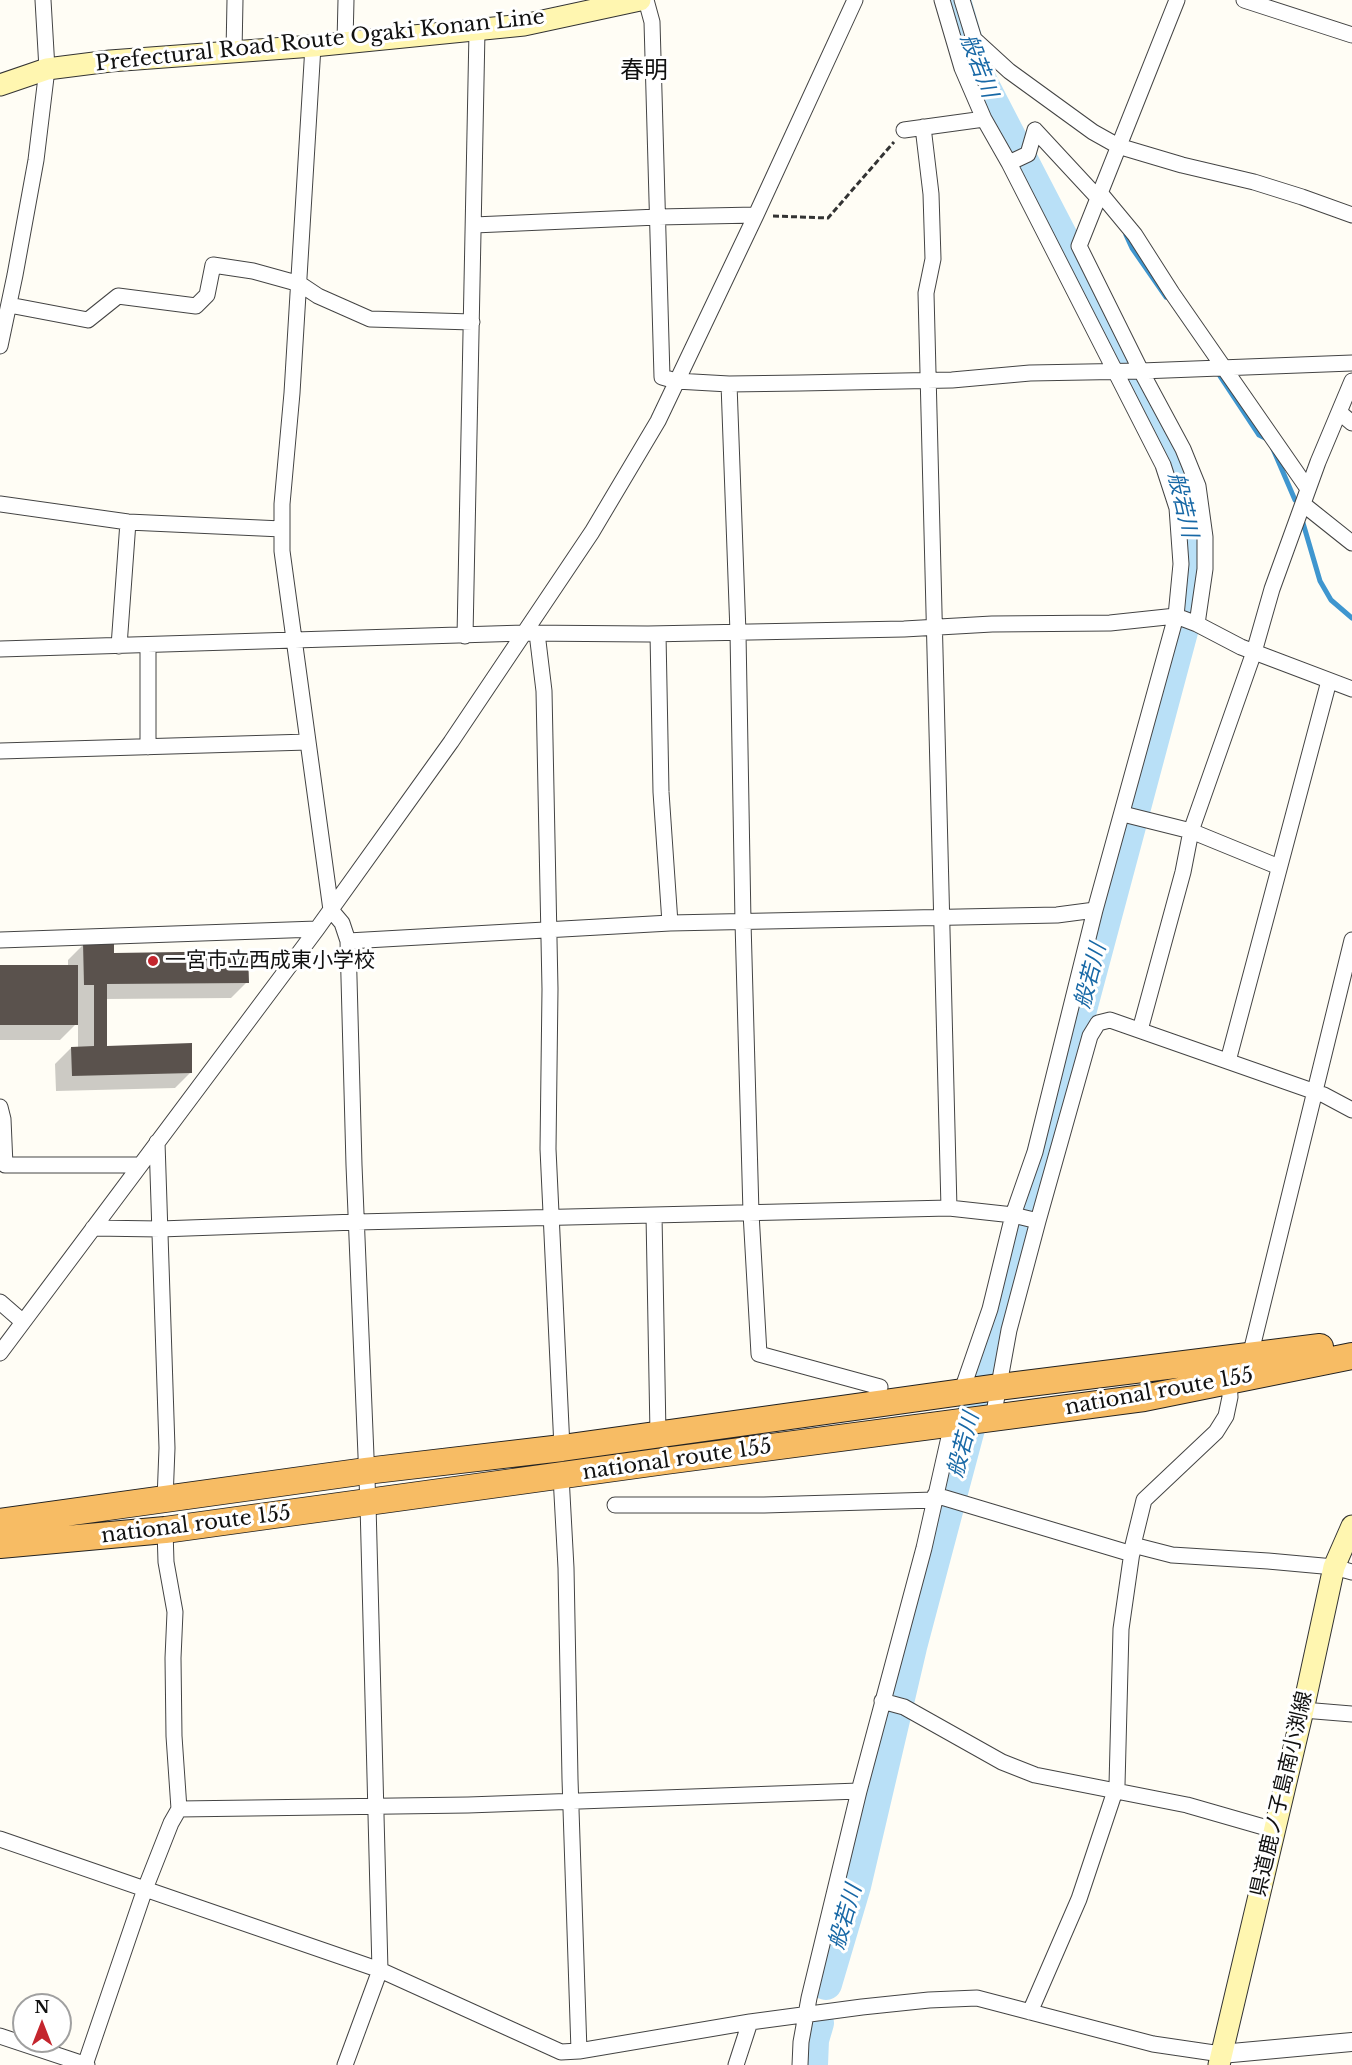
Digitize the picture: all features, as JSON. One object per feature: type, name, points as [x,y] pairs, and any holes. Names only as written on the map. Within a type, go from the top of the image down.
[{"type":"highway","name":"national route 155","points":[[0,1522],[366,1471],[562,1448],[980,1390],[1352,1343]]},
{"type":"highway","name":"national route 155","points":[[0,1545],[165,1530],[368,1504],[1144,1398],[1352,1356]]},
{"type":"main road","name":"Prefectural Road Route Ogaki Konan Line","points":[[0,85],[47,69],[110,61],[477,31],[524,25],[640,0]]},
{"type":"main road","name":"県道鹿ノ子島南小渕線","points":[[1220,2060],[1303,1710],[1343,1570],[1352,1526]]},
{"type":"street","points":[[0,346],[7,297],[36,160],[47,69],[43,0]]},
{"type":"street","points":[[234,51],[235,0]]},
{"type":"street","points":[[345,42],[346,0]]},
{"type":"street","points":[[646,0],[652,22],[662,378],[729,384],[927,380],[1030,374],[1352,363]]},
{"type":"street","points":[[0,1353],[317,929],[531,633],[658,421],[855,0]]},
{"type":"street","points":[[942,0],[962,68],[984,119],[1011,162],[1163,465],[1177,508],[1187,620]]},
{"type":"street","points":[[962,0],[974,39],[1009,71],[1093,132],[1118,146],[1273,188],[1352,215]]},
{"type":"street","points":[[800,2065],[805,2014],[859,1791],[885,1702],[937,1497],[972,1421],[980,1390],[990,1309],[1015,1215],[1035,1152],[1095,910],[1205,569],[1205,537],[1198,486],[1182,449],[1139,371],[1079,246],[1177,0]]},
{"type":"street","points":[[1244,0],[1352,35]]},
{"type":"street","points":[[465,636],[477,31]]},
{"type":"street","points":[[313,46],[300,284],[282,504],[282,551],[330,910],[342,923],[348,942],[368,1504],[380,1970],[345,2065]]},
{"type":"street","points":[[904,130],[984,119]]},
{"type":"street","points":[[923,127],[931,194],[933,259],[926,293],[927,380],[949,1208]]},
{"type":"street","points":[[1011,162],[1028,154],[1035,130],[1135,235],[1288,463],[1306,497],[1352,543]]},
{"type":"street","points":[[474,225],[756,215]]},
{"type":"street","points":[[7,297],[88,320],[118,296],[196,306],[207,295],[213,265],[253,271],[300,284],[318,296],[370,319],[472,322]]},
{"type":"street","points":[[1140,1030],[1183,872],[1191,831],[1254,652],[1272,589],[1352,381]]},
{"type":"street","points":[[729,384],[738,633],[742,922],[751,1213],[759,1354],[880,1388]]},
{"type":"street","points":[[1339,412],[1352,423]]},
{"type":"street","points":[[0,504],[128,522],[282,529]]},
{"type":"street","points":[[118,646],[128,522]]},
{"type":"street","points":[[0,649],[531,633],[738,633],[1187,620],[1254,652],[1352,689]]},
{"type":"street","points":[[531,633],[544,691],[550,989],[548,1149],[562,1448]]},
{"type":"street","points":[[658,634],[661,792],[670,923]]},
{"type":"street","points":[[148,645],[148,747]]},
{"type":"street","points":[[1228,1061],[1329,681]]},
{"type":"street","points":[[0,751],[308,742]]},
{"type":"street","points":[[1125,814],[1191,831],[1279,867]]},
{"type":"street","points":[[348,942],[670,923],[1057,915],[1095,910]]},
{"type":"street","points":[[0,940],[317,929]]},
{"type":"street","points":[[1250,1356],[1352,939]]},
{"type":"street","points":[[980,1390],[1010,1330],[1035,1221],[1090,1036],[1098,1023],[1110,1020],[1140,1030],[1314,1092],[1352,1110]]},
{"type":"street","points":[[0,1107],[3,1119],[5,1165],[140,1166]]},
{"type":"street","points":[[158,1142],[167,1449],[165,1500]]},
{"type":"street","points":[[93,1228],[160,1229],[949,1208],[1015,1215],[1035,1221]]},
{"type":"street","points":[[654,1215],[658,1434]]},
{"type":"street","points":[[0,1302],[23,1322]]},
{"type":"street","points":[[1030,2012],[1079,1899],[1118,1785],[1121,1629],[1132,1549],[1144,1500],[1216,1432],[1226,1416],[1230,1397],[1229,1382]]},
{"type":"street","points":[[561,1476],[566,1568],[579,2051]]},
{"type":"street","points":[[615,1505],[764,1505],[937,1497],[1132,1549],[1172,1555],[1268,1561],[1343,1570]]},
{"type":"street","points":[[0,2036],[86,2065],[145,1889],[171,1822],[179,1809],[172,1658],[175,1612],[166,1562],[165,1530]]},
{"type":"street","points":[[885,1702],[904,1707],[1002,1762],[1035,1775],[1186,1804],[1274,1830]]},
{"type":"street","points":[[1303,1710],[1352,1714]]},
{"type":"street","points":[[179,1809],[571,1802],[859,1791]]},
{"type":"street","points":[[0,1839],[380,1970],[559,2058],[579,2051],[805,2014],[929,2000],[977,1998],[1220,2060],[1352,2042]]},
{"type":"street","points":[[736,2065],[750,2022]]},
{"type":"path","points":[[756,215],[828,218],[904,130]]},
{"type":"building","points":[[83,943],[114,943],[114,953],[248,951],[249,983],[107,984],[107,1046],[192,1043],[192,1073],[72,1076],[71,1047],[94,1046],[94,985],[84,985]]},
{"type":"building","points":[[0,965],[78,965],[78,1025],[0,1025]]},
{"type":"waterway","name":"般若川","points":[[826,1984],[855,1886],[911,1647],[947,1511],[1184,624],[1187,621],[1192,561],[1190,523],[1184,493],[1177,474],[1118,345],[975,69],[955,0]]},
{"type":"waterway","points":[[1126,235],[1132,248],[1166,297]]},
{"type":"waterway","points":[[1220,376],[1259,435],[1267,439]]},
{"type":"waterway","points":[[1273,449],[1295,500]]},
{"type":"waterway","points":[[1303,523],[1320,581],[1331,600],[1352,618]]},
{"type":"waterway","name":"般若川","points":[[812,2065],[813,2040],[818,2023]]},
{"type":"place","name":"一宮市立西成東小学校","points":[[153,961]]},
{"type":"district","name":"春明","points":[[644,71]]}]
